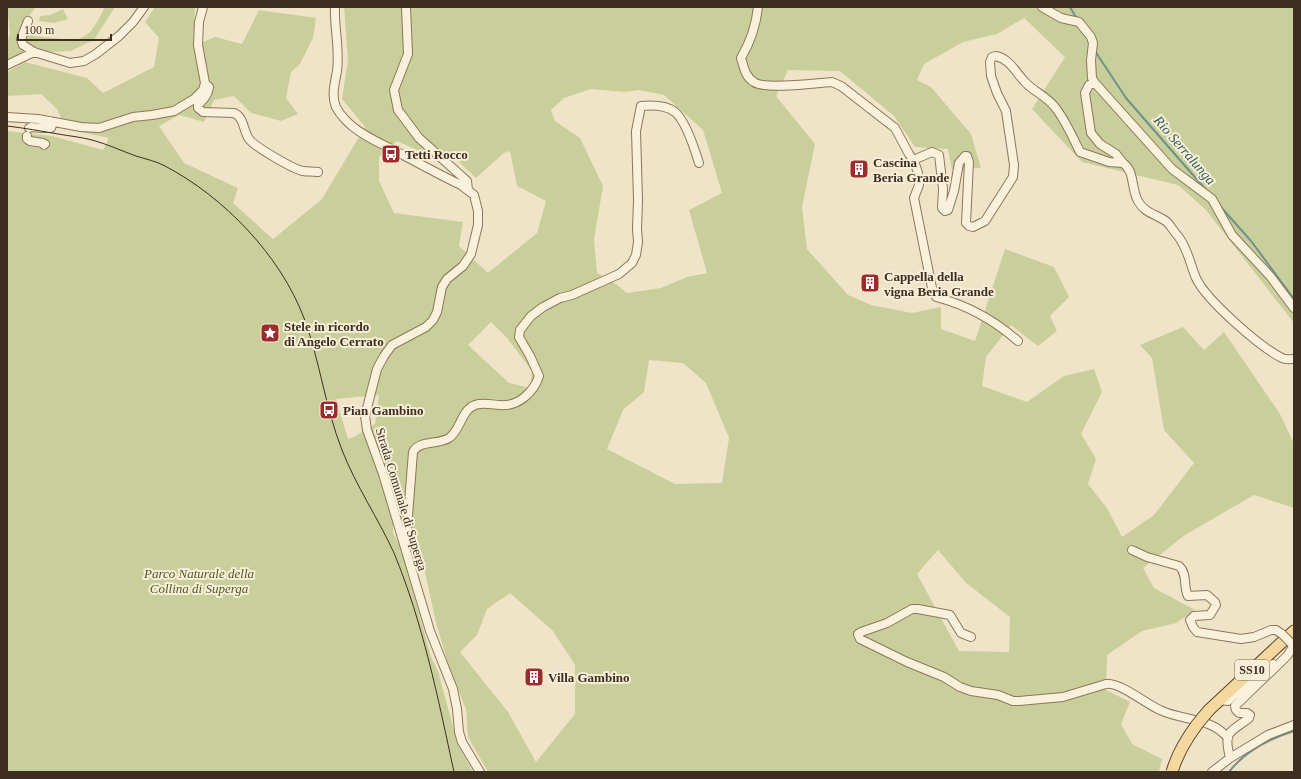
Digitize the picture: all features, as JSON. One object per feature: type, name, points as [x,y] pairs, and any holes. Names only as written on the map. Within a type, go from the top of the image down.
[{"type":"main road","name":"SS10","points":[[1172,772],[1179,752],[1194,726],[1209,710],[1294,631]]},
{"type":"street","points":[[28,21],[21,39],[24,45],[34,52],[62,62],[70,63],[84,61],[96,54],[119,36],[133,22],[144,7]]},
{"type":"street","points":[[7,117],[38,119],[81,127],[99,128],[133,117],[152,115],[174,110],[194,99],[203,90],[205,83],[198,44],[199,22],[204,7]]},
{"type":"street","points":[[335,7],[338,57],[333,93],[336,106],[347,121],[363,134],[468,190]]},
{"type":"street","name":"Strada Comunale di Superga","points":[[406,7],[408,54],[394,90],[398,110],[419,138],[467,181],[468,190],[474,195],[478,212],[478,225],[471,254],[463,266],[447,279],[442,287],[437,312],[433,320],[426,327],[392,345],[384,356],[377,369],[365,416],[367,430],[383,474],[430,631],[453,689],[457,709],[458,732],[462,742],[480,772]]},
{"type":"street","points":[[758,7],[755,29],[749,45],[741,58],[746,74],[754,83],[766,86],[832,82],[841,86],[895,128],[914,161],[918,174],[919,185],[914,198],[932,288],[936,297],[955,302],[973,310],[1008,332],[1018,341]]},
{"type":"street","points":[[1042,7],[1061,18],[1079,22],[1091,37],[1093,43],[1091,60],[1092,78],[1095,83],[1172,169],[1212,199],[1232,235],[1270,276],[1294,308]]},
{"type":"street","points":[[7,65],[34,52]]},
{"type":"street","points":[[914,161],[932,152],[939,155],[943,190],[942,208],[945,211],[948,210],[954,191],[960,163],[963,157],[967,156],[969,162],[966,223],[973,227],[985,221],[1013,176],[1014,165],[1006,112],[991,76],[990,62],[992,58],[996,56],[1001,57],[1012,66],[1025,83],[1054,105],[1080,152],[1109,162],[1123,163]]},
{"type":"street","points":[[205,83],[209,87],[208,92],[205,98],[198,105],[198,108],[203,112],[234,113],[238,115],[241,118],[250,140],[259,148],[286,162],[292,167],[303,171],[318,172]]},
{"type":"street","points":[[1095,83],[1088,86],[1085,93],[1091,133],[1100,144],[1116,154],[1127,166],[1132,178],[1134,191],[1138,202],[1147,211],[1166,222],[1180,238],[1188,253],[1196,278],[1208,296],[1262,345],[1282,358],[1294,359]]},
{"type":"street","points":[[406,550],[406,530],[414,449],[421,445],[441,441],[450,437],[457,429],[462,417],[471,407],[476,404],[481,403],[502,406],[511,405],[530,393],[539,376],[520,337],[520,330],[531,316],[543,306],[619,274],[632,262],[636,255],[638,242],[638,200],[636,131],[641,106],[659,106],[668,108],[675,112],[683,123],[699,163]]},
{"type":"street","points":[[44,146],[45,144],[43,143],[27,139],[28,132],[34,127],[51,128],[52,125],[50,121]]},
{"type":"street","points":[[1132,550],[1147,557],[1181,567],[1184,573],[1187,594],[1190,597],[1207,595],[1215,602],[1216,605],[1210,615],[1194,616],[1190,620],[1192,627],[1197,632],[1242,639],[1254,637],[1271,630],[1276,630],[1282,634],[1293,647],[1287,656],[1235,706],[1239,713],[1247,712],[1250,715],[1249,718],[1229,732],[1228,738],[1230,758]]},
{"type":"street","points":[[970,637],[961,633],[950,615],[918,609],[912,609],[891,621],[858,634],[860,638],[897,657],[944,677],[954,684],[971,691],[998,695],[1013,701],[1019,701],[1063,697],[1111,683],[1119,686],[1161,711],[1174,716],[1193,718],[1207,723],[1224,733],[1228,738]]},
{"type":"street","points":[[1220,700],[1228,701],[1262,670],[1287,656]]},
{"type":"street","points":[[1212,772],[1230,758],[1268,735],[1294,725]]},
{"type":"green space","points":[[7,7],[36,7],[24,22],[26,35],[70,40],[83,37],[88,34],[96,24],[105,7],[115,7],[94,40],[71,51],[53,52],[36,49],[24,51],[7,61],[7,43],[10,34]]},
{"type":"green space","name":"Parco Naturale della Collina di Superga","points":[[155,7],[195,7],[193,46],[215,37],[242,44],[259,10],[316,18],[313,38],[300,64],[291,72],[286,98],[298,114],[281,121],[251,113],[234,96],[214,100],[204,122],[179,115],[159,126],[184,163],[238,188],[233,203],[273,239],[322,199],[365,127],[342,99],[348,60],[344,7],[1294,7],[1294,323],[1206,210],[1178,185],[1082,162],[1032,109],[1065,57],[1024,18],[997,34],[963,42],[924,64],[917,80],[931,87],[971,134],[981,168],[952,169],[948,149],[915,147],[894,116],[840,71],[788,70],[776,96],[815,144],[802,207],[807,249],[848,295],[871,305],[912,313],[941,307],[941,329],[975,341],[1005,249],[1054,267],[1069,297],[1050,316],[1057,331],[1038,346],[1011,325],[986,357],[982,386],[1027,402],[1064,376],[1094,369],[1102,392],[1081,434],[1096,459],[1088,484],[1107,508],[1122,537],[1154,515],[1194,463],[1164,430],[1152,358],[1140,345],[1183,327],[1204,350],[1224,332],[1280,414],[1294,444],[1294,508],[1254,495],[1185,535],[1143,568],[1154,588],[1195,610],[1176,623],[1142,631],[1107,655],[1106,690],[1130,702],[1121,724],[1132,744],[1162,759],[1159,772],[488,772],[468,737],[466,709],[449,667],[436,623],[418,540],[393,525],[393,533],[401,548],[431,657],[438,671],[458,745],[473,772],[7,772],[7,131],[52,136],[103,150],[109,138],[66,129],[57,109],[41,94],[7,96],[7,72],[25,62],[87,78],[103,93],[154,67],[159,38],[145,22]],"holes":[[[591,89],[625,92],[639,90],[664,95],[703,130],[722,193],[689,210],[707,273],[687,277],[661,288],[627,293],[616,284],[597,273],[594,239],[603,186],[580,138],[555,121],[551,110],[564,98]],[[397,141],[417,150],[453,156],[476,178],[504,153],[510,151],[517,186],[546,201],[537,233],[488,273],[459,246],[463,222],[394,213],[379,181],[379,157]],[[491,322],[507,338],[532,371],[530,388],[509,383],[468,345]],[[649,360],[683,363],[706,383],[729,438],[722,483],[675,484],[607,449],[623,410],[644,392]],[[379,395],[375,424],[348,439],[336,399]],[[938,550],[966,583],[1010,617],[1009,652],[959,651],[917,574]],[[510,593],[553,631],[575,665],[575,714],[536,762],[508,712],[460,652],[477,635],[487,609]]]},
{"type":"green space","points":[[63,9],[68,19],[54,23],[39,21],[40,16],[50,15]]},
{"type":"waterway","name":"Rio Serralunga","points":[[1070,7],[1077,19]]},
{"type":"waterway","name":"Rio Serralunga","points":[[1095,51],[1126,98],[1206,190]]},
{"type":"waterway","name":"Rio Serralunga","points":[[1220,206],[1251,241],[1294,299]]},
{"type":"waterway","points":[[1229,772],[1250,752],[1267,742],[1294,731]]},
{"type":"tram line","points":[[7,126],[92,140],[165,166],[187,179],[229,211],[265,250],[294,295],[304,318],[310,334],[331,417],[342,450],[394,553],[404,579],[429,661],[454,772]]},
{"type":"place","name":"Tetti Rocco","points":[[391,154]]},
{"type":"place","name":"Cascina Beria Grande","points":[[859,169]]},
{"type":"place","name":"Cappella della vigna Beria Grande","points":[[870,283]]},
{"type":"place","name":"Stele in ricordo di Angelo Cerrato","points":[[270,333]]},
{"type":"place","name":"Pian Gambino","points":[[329,410]]},
{"type":"place","name":"Villa Gambino","points":[[534,677]]}]
